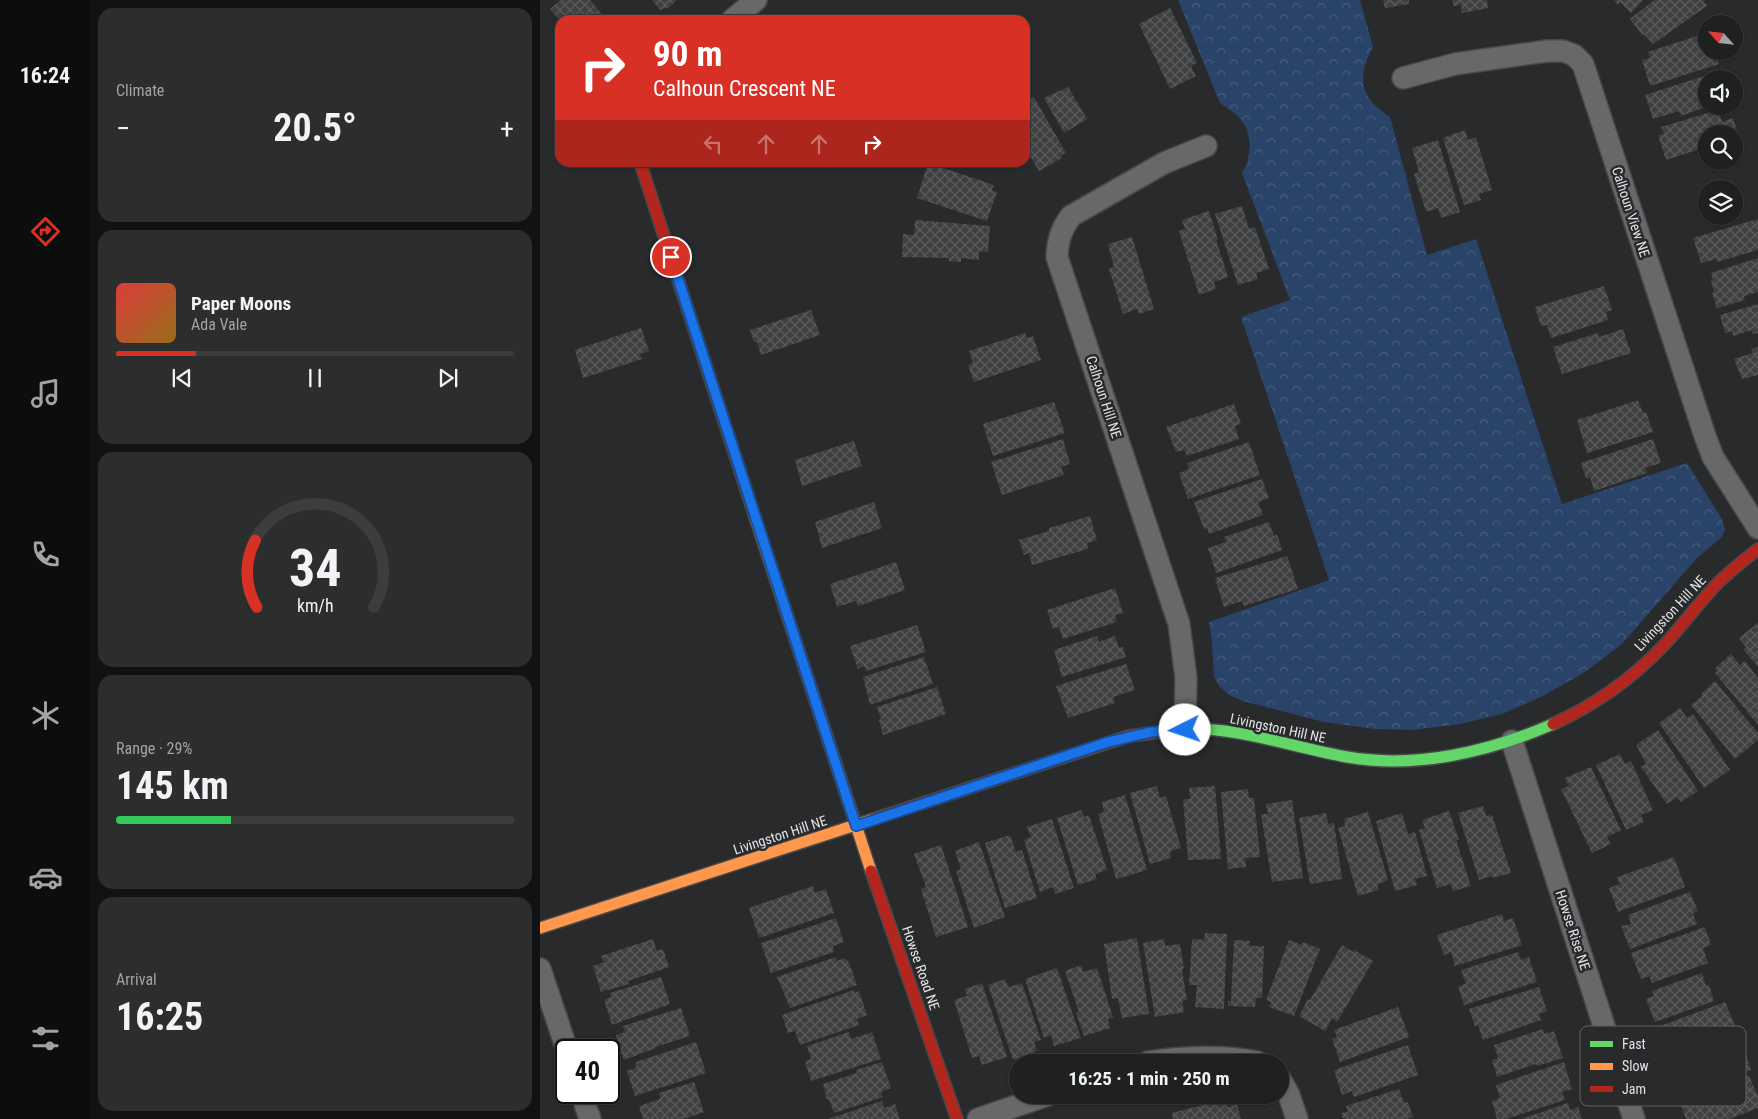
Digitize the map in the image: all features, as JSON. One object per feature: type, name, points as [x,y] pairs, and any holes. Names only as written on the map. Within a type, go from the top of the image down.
[{"type":"street","points":[[738,15],[756,0]]},
{"type":"street","name":"Calhoun View NE","points":[[1403,78],[1455,64],[1548,51],[1563,51],[1574,55],[1583,64],[1705,436],[1713,457],[1758,528]]},
{"type":"street","name":"Calhoun Hill NE","points":[[1185,730],[1186,678],[1179,624],[1057,257],[1058,241],[1063,226],[1071,216],[1164,163],[1206,146]]},
{"type":"street","name":"Howse Road NE","points":[[642,167],[856,826],[957,1119]]},
{"type":"street","name":"Livingston Hill NE","points":[[540,928],[1108,742],[1151,732],[1201,729],[1255,736],[1315,752],[1370,761],[1404,761],[1431,758],[1484,749],[1512,741],[1582,709],[1613,688],[1641,666],[1663,645],[1723,578],[1758,549]]},
{"type":"street","name":"Howse Rise NE","points":[[1512,741],[1604,1026]]},
{"type":"street","points":[[540,969],[563,1039]]},
{"type":"street","points":[[1289,1094],[1297,1119]]},
{"type":"street","points":[[585,1104],[590,1119]]},
{"type":"street","points":[[978,1119],[1022,1104]]},
{"type":"street","name":"Howse Rise NE","points":[[1630,1106],[1634,1119]]},
{"type":"green space","points":[[1178,0],[1360,0],[1373,47],[1365,68],[1364,86],[1372,102],[1390,117],[1427,255],[1476,239],[1562,504],[1687,463],[1722,519],[1725,530],[1721,538],[1697,558],[1622,644],[1585,672],[1541,697],[1502,714],[1460,724],[1413,730],[1374,729],[1324,722],[1243,701],[1229,695],[1220,687],[1214,677],[1209,622],[1329,580],[1241,317],[1290,300],[1242,173],[1248,161],[1250,143],[1246,127],[1237,115],[1220,103]]},
{"type":"building","points":[[561,0],[590,0],[603,15],[555,15],[550,9]]},
{"type":"building","points":[[652,0],[677,0],[669,7],[660,10]]},
{"type":"building","points":[[1383,0],[1409,0],[1409,4],[1385,8]]},
{"type":"building","points":[[1452,0],[1487,0],[1488,8],[1462,13],[1461,5],[1454,6]]},
{"type":"building","points":[[1614,0],[1643,0],[1631,13],[1620,2],[1618,5]]},
{"type":"building","points":[[1654,0],[1703,0],[1707,6],[1653,44],[1644,34],[1643,36],[1630,19]]},
{"type":"building","points":[[1170,8],[1197,63],[1191,66],[1196,76],[1170,89],[1139,24]]},
{"type":"building","points":[[1698,36],[1698,60],[1717,60],[1719,64],[1650,86],[1642,60],[1650,58],[1648,52]]},
{"type":"building","points":[[1698,78],[1698,110],[1681,116],[1679,111],[1653,119],[1645,95]]},
{"type":"building","points":[[1068,87],[1087,119],[1064,133],[1044,98]]},
{"type":"building","points":[[1034,97],[1066,153],[1061,156],[1062,158],[1039,171],[1030,156],[1030,99]]},
{"type":"building","points":[[1701,115],[1720,115],[1722,122],[1733,118],[1735,125],[1698,125],[1698,150],[1666,160],[1658,135],[1664,134],[1661,127]]},
{"type":"building","points":[[1465,130],[1468,140],[1476,137],[1492,190],[1479,194],[1481,200],[1464,205],[1443,138]]},
{"type":"building","points":[[1438,140],[1460,212],[1441,218],[1438,208],[1426,212],[1414,174],[1419,172],[1412,148]]},
{"type":"building","points":[[927,167],[940,167],[994,185],[992,190],[997,192],[987,221],[917,198]]},
{"type":"building","points":[[1242,206],[1249,229],[1255,227],[1269,269],[1256,273],[1258,279],[1238,285],[1215,214]]},
{"type":"building","points":[[1209,211],[1228,277],[1214,282],[1216,289],[1199,295],[1179,231],[1185,229],[1182,220]]},
{"type":"building","points":[[1758,219],[1758,250],[1717,262],[1716,259],[1701,263],[1693,238],[1743,225]]},
{"type":"building","points":[[915,220],[990,226],[988,252],[979,251],[979,260],[961,258],[961,262],[949,261],[949,258],[902,257],[903,234],[914,235]]},
{"type":"building","points":[[1132,237],[1154,309],[1139,314],[1137,309],[1123,314],[1109,269],[1114,267],[1108,244]]},
{"type":"building","points":[[1758,258],[1758,292],[1744,296],[1745,300],[1717,308],[1712,293],[1714,292],[1711,273]]},
{"type":"building","points":[[1604,286],[1612,310],[1606,312],[1608,320],[1551,338],[1547,325],[1541,326],[1535,307]]},
{"type":"building","points":[[1758,304],[1758,333],[1753,334],[1752,330],[1733,336],[1732,331],[1725,333],[1720,315]]},
{"type":"building","points":[[811,310],[820,335],[761,355],[757,342],[754,342],[750,330]]},
{"type":"building","points":[[641,328],[649,351],[640,354],[642,359],[583,378],[575,350]]},
{"type":"building","points":[[1623,329],[1631,353],[1562,374],[1553,347],[1598,333],[1599,337]]},
{"type":"building","points":[[1025,333],[1026,338],[1033,336],[1041,360],[974,382],[968,365],[973,363],[969,351]]},
{"type":"building","points":[[1758,347],[1758,375],[1742,379],[1734,359],[1753,353],[1751,349]]},
{"type":"building","points":[[1638,400],[1643,413],[1646,412],[1653,432],[1587,453],[1577,420]]},
{"type":"building","points":[[1054,402],[1065,433],[993,456],[983,424]]},
{"type":"building","points":[[1234,404],[1241,424],[1235,426],[1239,439],[1187,456],[1184,450],[1176,452],[1166,427]]},
{"type":"building","points":[[1063,439],[1070,464],[1061,467],[1064,475],[1002,495],[991,462]]},
{"type":"building","points":[[1653,439],[1661,463],[1645,468],[1647,473],[1594,491],[1590,477],[1586,478],[1581,463]]},
{"type":"building","points":[[854,441],[862,466],[802,486],[795,460]]},
{"type":"building","points":[[1249,442],[1260,475],[1188,499],[1179,473],[1189,469],[1187,463]]},
{"type":"building","points":[[1262,479],[1269,498],[1258,502],[1263,515],[1209,534],[1207,528],[1204,529],[1194,502]]},
{"type":"building","points":[[874,502],[882,528],[822,548],[815,522]]},
{"type":"building","points":[[1090,516],[1097,540],[1087,543],[1088,549],[1032,565],[1029,553],[1024,555],[1019,540],[1049,531],[1049,528]]},
{"type":"building","points":[[1269,522],[1274,536],[1277,534],[1282,550],[1216,573],[1208,548],[1226,542],[1224,537]]},
{"type":"building","points":[[1287,556],[1298,589],[1244,606],[1242,601],[1224,607],[1215,578]]},
{"type":"building","points":[[896,562],[905,590],[858,606],[856,601],[837,607],[830,584]]},
{"type":"building","points":[[1115,588],[1123,613],[1115,615],[1117,622],[1063,639],[1059,627],[1053,629],[1047,610]]},
{"type":"building","points":[[1758,623],[1758,667],[1743,649],[1746,647],[1739,638]]},
{"type":"building","points":[[917,625],[926,652],[866,671],[864,666],[858,669],[850,646]]},
{"type":"building","points":[[1097,636],[1099,642],[1115,636],[1119,648],[1123,647],[1126,657],[1062,677],[1054,650]]},
{"type":"building","points":[[1731,654],[1740,665],[1745,661],[1758,678],[1758,725],[1715,673],[1717,671],[1715,668]]},
{"type":"building","points":[[924,657],[933,684],[870,705],[863,677]]},
{"type":"building","points":[[1126,664],[1135,690],[1113,697],[1115,703],[1068,718],[1056,686]]},
{"type":"building","points":[[1715,681],[1758,733],[1758,740],[1735,759],[1691,705]]},
{"type":"building","points":[[937,687],[946,714],[883,735],[877,707]]},
{"type":"building","points":[[1680,708],[1687,718],[1693,714],[1730,770],[1704,788],[1659,723]]},
{"type":"building","points":[[1658,730],[1698,791],[1681,802],[1677,797],[1667,804],[1641,767],[1646,764],[1636,745]]},
{"type":"building","points":[[1620,754],[1625,764],[1631,761],[1653,810],[1641,815],[1644,822],[1626,830],[1596,765]]},
{"type":"building","points":[[1591,767],[1621,830],[1607,837],[1611,844],[1592,853],[1561,789],[1569,786],[1565,778]]},
{"type":"building","points":[[1157,786],[1160,798],[1166,796],[1181,848],[1170,851],[1171,858],[1150,864],[1130,793]]},
{"type":"building","points":[[1215,786],[1221,859],[1188,860],[1183,799],[1190,799],[1189,788]]},
{"type":"building","points":[[1248,789],[1249,798],[1254,798],[1260,857],[1245,858],[1246,867],[1228,869],[1221,792]]},
{"type":"building","points":[[1125,795],[1147,870],[1116,879],[1098,814],[1104,812],[1102,802]]},
{"type":"building","points":[[1292,800],[1303,878],[1272,882],[1261,814],[1268,814],[1266,804]]},
{"type":"building","points":[[1483,806],[1486,816],[1492,815],[1511,873],[1479,880],[1458,813]]},
{"type":"building","points":[[1081,810],[1084,817],[1089,815],[1107,870],[1095,874],[1097,879],[1078,885],[1057,818]]},
{"type":"building","points":[[1449,811],[1471,886],[1453,891],[1451,884],[1437,888],[1419,830],[1425,828],[1422,820]]},
{"type":"building","points":[[1368,812],[1388,880],[1377,885],[1379,890],[1358,896],[1338,828],[1345,826],[1344,819]]},
{"type":"building","points":[[1326,813],[1328,824],[1334,823],[1342,879],[1310,884],[1299,818]]},
{"type":"building","points":[[1402,813],[1408,834],[1415,832],[1427,876],[1415,879],[1417,885],[1395,891],[1376,821]]},
{"type":"building","points":[[1052,819],[1074,888],[1055,894],[1053,887],[1040,892],[1024,840],[1031,837],[1027,827]]},
{"type":"building","points":[[1010,835],[1016,852],[1022,850],[1037,898],[1005,908],[985,843]]},
{"type":"building","points":[[979,842],[1005,917],[974,928],[956,871],[961,869],[955,851]]},
{"type":"building","points":[[941,845],[968,927],[936,937],[921,889],[926,887],[914,854]]},
{"type":"building","points":[[1674,857],[1685,887],[1618,912],[1609,888],[1620,884],[1617,877]]},
{"type":"building","points":[[813,886],[815,893],[826,889],[834,913],[759,938],[749,908]]},
{"type":"building","points":[[1690,892],[1698,911],[1693,913],[1697,924],[1630,949],[1621,926],[1631,924],[1628,915]]},
{"type":"building","points":[[1502,914],[1504,921],[1513,918],[1522,945],[1455,966],[1451,952],[1444,955],[1437,935]]},
{"type":"building","points":[[836,918],[844,942],[833,946],[834,952],[771,973],[761,943]]},
{"type":"building","points":[[1705,927],[1711,945],[1703,948],[1708,963],[1652,983],[1649,976],[1641,979],[1631,953]]},
{"type":"building","points":[[1205,933],[1227,934],[1224,1009],[1195,1007],[1197,985],[1189,985],[1192,939],[1204,940]]},
{"type":"building","points":[[1137,938],[1149,1014],[1122,1018],[1118,998],[1112,999],[1104,944]]},
{"type":"building","points":[[653,939],[657,951],[663,949],[669,967],[628,981],[629,984],[601,992],[593,966],[604,962],[601,956]]},
{"type":"building","points":[[1164,939],[1165,946],[1180,944],[1187,1000],[1182,1001],[1184,1012],[1155,1017],[1143,943]]},
{"type":"building","points":[[1234,940],[1250,941],[1249,946],[1264,946],[1262,998],[1256,998],[1255,1007],[1228,1006],[1228,1001],[1231,1002]]},
{"type":"building","points":[[1289,940],[1302,945],[1303,942],[1320,949],[1294,1016],[1269,1007],[1271,1002],[1266,1000]]},
{"type":"building","points":[[1342,945],[1373,961],[1337,1022],[1332,1018],[1325,1031],[1299,1016]]},
{"type":"building","points":[[1518,952],[1521,960],[1529,957],[1537,982],[1464,1005],[1458,986],[1466,984],[1461,970]]},
{"type":"building","points":[[836,957],[837,961],[845,958],[846,961],[848,960],[857,985],[790,1008],[777,977]]},
{"type":"building","points":[[1081,965],[1083,972],[1097,968],[1113,1017],[1108,1019],[1110,1028],[1084,1036],[1076,1013],[1079,1012],[1065,971]]},
{"type":"building","points":[[1057,968],[1081,1038],[1054,1046],[1051,1035],[1044,1038],[1025,979]]},
{"type":"building","points":[[1702,973],[1706,986],[1709,985],[1714,1001],[1655,1022],[1646,999],[1654,996],[1652,991]]},
{"type":"building","points":[[661,977],[670,1004],[612,1025],[604,1000],[611,997],[610,993]]},
{"type":"building","points":[[1005,979],[1008,987],[1022,983],[1041,1040],[1034,1042],[1037,1051],[1029,1054],[1011,1054],[988,985]]},
{"type":"building","points":[[982,983],[1007,1057],[982,1065],[979,1056],[972,1058],[954,1000],[967,996],[965,989]]},
{"type":"building","points":[[1539,987],[1547,1011],[1539,1014],[1541,1020],[1483,1040],[1478,1025],[1475,1026],[1469,1009]]},
{"type":"building","points":[[854,990],[855,993],[859,991],[867,1015],[857,1019],[859,1025],[800,1045],[795,1031],[788,1033],[782,1015]]},
{"type":"building","points":[[1725,1002],[1735,1026],[1660,1026]]},
{"type":"building","points":[[1398,1007],[1409,1037],[1340,1062],[1332,1039],[1337,1037],[1334,1030]]},
{"type":"building","points":[[681,1008],[690,1036],[655,1047],[624,1060],[620,1048],[620,1039],[617,1039],[616,1035],[625,1032],[623,1026]]},
{"type":"building","points":[[1543,1029],[1544,1034],[1554,1031],[1563,1058],[1537,1066],[1536,1064],[1497,1077],[1492,1060],[1498,1058],[1494,1045]]},
{"type":"building","points":[[849,1032],[851,1039],[872,1032],[881,1059],[811,1081],[805,1061],[811,1059],[807,1046]]},
{"type":"building","points":[[696,1042],[706,1073],[635,1096],[627,1071],[636,1068],[636,1062]]},
{"type":"building","points":[[1408,1045],[1418,1075],[1354,1097],[1352,1091],[1342,1095],[1334,1070]]},
{"type":"building","points":[[1746,1054],[1751,1070],[1746,1072]]},
{"type":"building","points":[[882,1062],[891,1088],[881,1092],[883,1097],[834,1113],[829,1099],[827,1100],[823,1084],[857,1073],[856,1070]]},
{"type":"building","points":[[1564,1062],[1572,1089],[1562,1092],[1565,1100],[1506,1119],[1497,1119],[1492,1101],[1500,1098],[1496,1085]]},
{"type":"building","points":[[1749,1076],[1758,1096],[1758,1108],[1729,1119],[1686,1119],[1681,1106],[1746,1106],[1746,1077]]},
{"type":"building","points":[[694,1082],[704,1112],[684,1119],[643,1119],[639,1106],[660,1099],[659,1093]]},
{"type":"building","points":[[1399,1089],[1404,1103],[1408,1102],[1413,1117],[1406,1119],[1343,1119],[1341,1113],[1348,1112],[1346,1106]]},
{"type":"building","points":[[882,1101],[884,1108],[895,1104],[900,1119],[828,1119]]},
{"type":"building","points":[[1568,1103],[1570,1110],[1578,1107],[1582,1119],[1521,1119]]},
{"type":"building","points":[[1206,1104],[1226,1104],[1227,1107],[1237,1104],[1241,1119],[1173,1119],[1172,1113]]},
{"type":"traffic: fast","points":[[1183,729],[1225,731],[1347,757],[1399,761],[1452,756],[1478,750],[1504,743],[1553,724]]},
{"type":"traffic: slow","points":[[755,517],[871,871]]},
{"type":"traffic: slow","points":[[540,928],[874,819]]},
{"type":"traffic: jam","points":[[642,167],[755,517]]},
{"type":"traffic: jam","points":[[1553,724],[1599,699],[1640,668],[1665,644],[1720,581],[1758,549]]},
{"type":"traffic: jam","points":[[874,819],[1129,736],[1183,729]]},
{"type":"traffic: jam","points":[[871,871],[957,1119]]},
{"type":"route","points":[[671,257],[856,826],[1108,742],[1151,732],[1185,730]]}]
